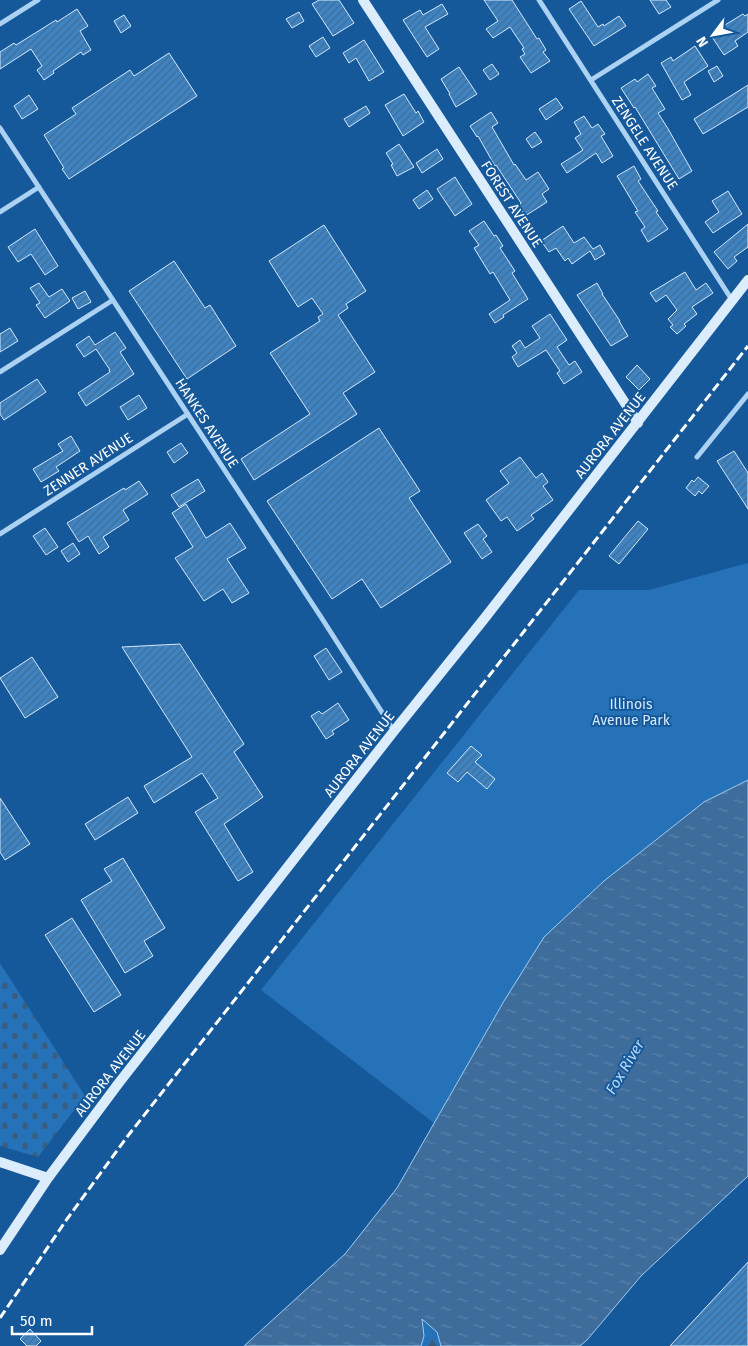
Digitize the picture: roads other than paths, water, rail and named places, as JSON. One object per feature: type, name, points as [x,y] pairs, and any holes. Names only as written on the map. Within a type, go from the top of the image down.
[{"type":"main road","name":"FOREST AVENUE","points":[[362,0],[638,422]]},
{"type":"main road","name":"AURORA AVENUE","points":[[0,1250],[48,1178],[118,1084],[748,280]]},
{"type":"main road","points":[[0,1162],[48,1178]]},
{"type":"street","points":[[0,24],[38,0]]},
{"type":"street","name":"ZENGELE AVENUE","points":[[539,0],[732,300]]},
{"type":"street","points":[[591,80],[718,0]]},
{"type":"street","name":"HANKES AVENUE","points":[[0,128],[394,731]]},
{"type":"street","points":[[0,212],[39,187]]},
{"type":"street","points":[[0,372],[113,300]]},
{"type":"street","points":[[697,457],[748,394]]},
{"type":"street","name":"ZENNER AVENUE","points":[[0,534],[188,414]]},
{"type":"water","name":"Fox River","points":[[748,780],[748,1176],[641,1276],[580,1346],[441,1346],[437,1332],[422,1319],[424,1336],[421,1346],[244,1346],[345,1254],[397,1188],[504,1001],[544,937],[604,881],[704,802]]},
{"type":"railway","points":[[0,1318],[67,1219],[127,1137],[748,346]]},
{"type":"park label","name":"Illinois Avenue Park","points":[[631,712]]}]
